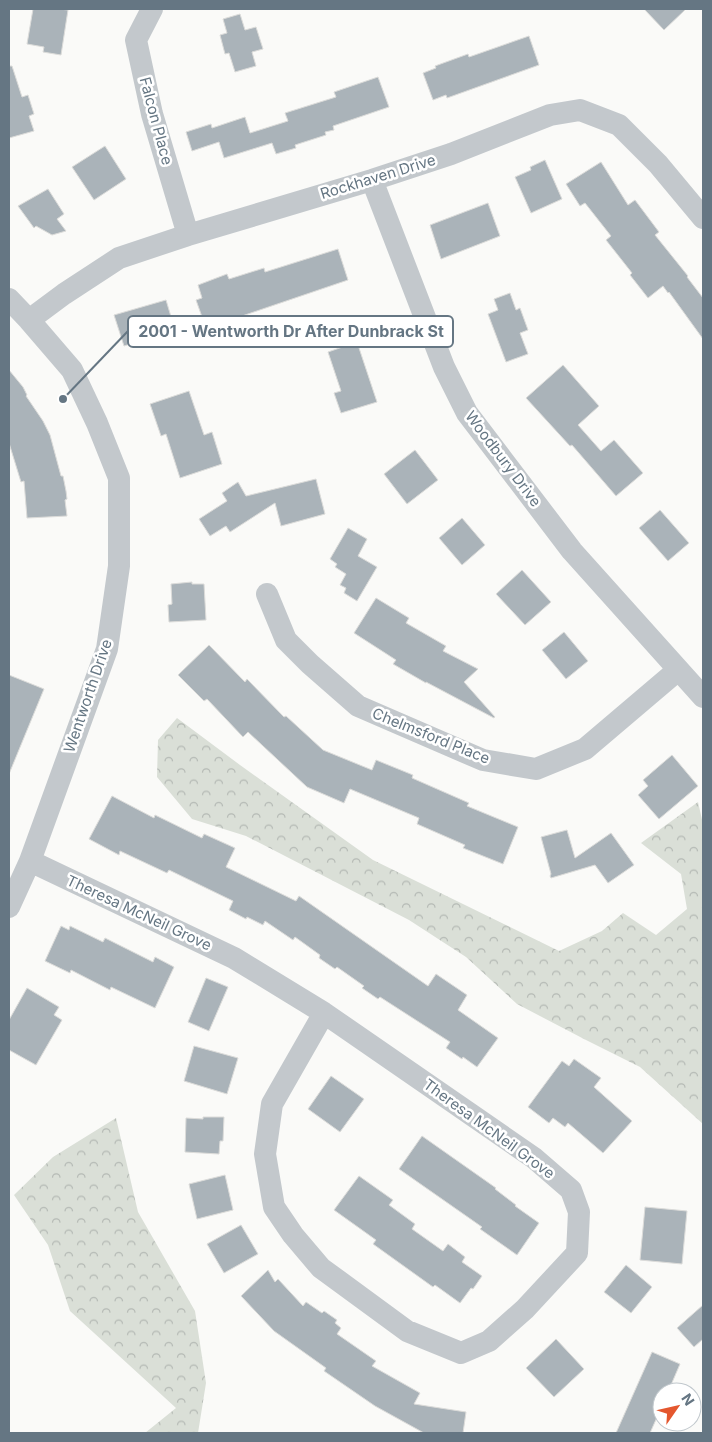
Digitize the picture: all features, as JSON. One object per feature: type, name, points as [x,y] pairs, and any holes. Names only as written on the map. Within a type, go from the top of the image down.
[{"type":"street","name":"Falcon Place","points":[[152,9],[136,40],[152,114],[188,235]]},
{"type":"street","name":"Rockhaven Drive","points":[[29,320],[64,294],[119,258],[451,154],[550,115],[580,110],[619,125],[658,164],[703,218]]},
{"type":"street","name":"Woodbury Drive","points":[[372,180],[444,367],[467,412],[572,551],[703,697]]},
{"type":"street","name":"Wentworth Drive","points":[[9,299],[72,370],[120,478],[119,566],[107,649],[30,862],[9,907]]},
{"type":"street","name":"Chelmsford Place","points":[[267,594],[286,640],[358,706],[483,760],[536,769],[585,749],[678,670]]},
{"type":"street","name":"Theresa McNeil Grove","points":[[30,862],[234,958],[324,1013],[534,1158],[571,1190],[579,1212],[577,1253],[524,1310],[489,1341],[461,1352],[407,1331],[321,1268],[293,1235],[274,1208],[266,1154],[272,1104],[324,1013]]},
{"type":"green space","points":[[177,718],[373,860],[559,951],[602,931],[623,913],[656,935],[687,909],[681,874],[641,843],[698,802],[703,824],[703,1124],[640,1067],[517,1004],[466,957],[409,920],[246,836],[192,819],[157,777],[158,740]]},
{"type":"green space","points":[[116,1118],[138,1212],[195,1311],[206,1383],[198,1433],[145,1433],[176,1408],[70,1311],[48,1245],[14,1195],[53,1157]]},
{"type":"building","points":[[33,9],[68,10],[61,55],[43,52],[44,47],[27,44]]},
{"type":"building","points":[[644,9],[686,9],[664,30]]},
{"type":"building","points":[[240,14],[245,30],[256,27],[263,49],[252,52],[256,66],[235,72],[229,53],[225,54],[220,35],[227,33],[223,19]]},
{"type":"building","points":[[529,36],[539,65],[447,98],[446,95],[433,100],[423,73],[436,68],[435,66],[468,54],[469,57]]},
{"type":"building","points":[[9,66],[12,66],[22,97],[28,95],[34,114],[29,116],[34,131],[9,138]]},
{"type":"building","points":[[378,77],[389,107],[333,126],[334,130],[325,132],[326,135],[295,145],[296,148],[276,154],[272,143],[224,158],[219,142],[192,151],[186,132],[211,124],[212,128],[245,117],[250,133],[288,121],[285,113],[336,97],[334,92]]},
{"type":"building","points":[[105,146],[126,179],[94,200],[72,167]]},
{"type":"building","points":[[545,160],[562,199],[531,213],[515,177],[531,170],[530,167]]},
{"type":"building","points":[[601,162],[628,205],[635,200],[659,232],[655,235],[703,298],[703,339],[663,286],[648,298],[630,275],[632,273],[606,240],[611,236],[585,203],[580,206],[566,184]]},
{"type":"building","points":[[48,189],[64,214],[57,219],[66,231],[52,235],[36,226],[34,228],[18,206]]},
{"type":"building","points":[[488,203],[500,236],[441,259],[430,225]]},
{"type":"building","points":[[338,249],[348,280],[242,316],[243,319],[207,331],[196,300],[202,298],[198,285],[227,274],[229,279],[264,268],[265,272]]},
{"type":"building","points":[[510,293],[516,310],[520,308],[528,330],[520,333],[528,354],[506,362],[488,314],[498,310],[494,299]]},
{"type":"building","points":[[166,300],[175,330],[124,346],[114,315]]},
{"type":"building","points":[[357,342],[377,402],[341,413],[334,393],[341,391],[328,352]]},
{"type":"building","points":[[563,365],[599,406],[578,425],[601,451],[614,440],[643,473],[616,496],[572,445],[570,446],[526,398]]},
{"type":"building","points":[[9,370],[23,387],[26,396],[50,435],[61,476],[63,476],[67,499],[65,500],[67,516],[27,518],[24,481],[21,482],[9,443]]},
{"type":"building","points":[[189,391],[204,435],[212,432],[222,464],[180,478],[166,434],[161,436],[150,404]]},
{"type":"building","points":[[415,450],[438,480],[407,504],[384,474]]},
{"type":"building","points":[[316,479],[325,514],[281,526],[275,503],[230,532],[226,526],[210,536],[199,519],[227,501],[222,493],[238,482],[246,496]]},
{"type":"building","points":[[660,510],[689,543],[668,561],[639,528]]},
{"type":"building","points":[[462,518],[485,545],[462,565],[439,538]]},
{"type":"building","points":[[348,528],[367,539],[358,556],[377,567],[357,601],[344,593],[346,588],[340,585],[346,574],[335,567],[337,564],[330,559]]},
{"type":"building","points":[[522,570],[551,602],[525,625],[496,594]]},
{"type":"building","points":[[192,582],[192,584],[204,584],[206,620],[169,622],[168,605],[172,604],[171,584]]},
{"type":"building","points":[[376,598],[409,618],[406,623],[446,646],[443,651],[478,669],[464,682],[494,718],[393,664],[396,660],[354,633]]},
{"type":"building","points":[[564,632],[588,661],[566,679],[542,650]]},
{"type":"building","points":[[209,645],[245,682],[247,679],[284,717],[286,716],[323,750],[372,770],[376,760],[413,775],[412,778],[469,803],[467,806],[518,827],[503,864],[463,848],[465,845],[417,824],[419,818],[350,789],[344,803],[307,787],[248,732],[243,737],[207,699],[204,701],[178,675]]},
{"type":"building","points":[[9,675],[44,689],[9,774]]},
{"type":"building","points":[[672,755],[698,786],[659,819],[638,795],[648,786],[643,780]]},
{"type":"building","points":[[112,796],[154,818],[155,815],[202,838],[204,834],[235,848],[226,867],[296,901],[299,896],[428,986],[436,974],[467,995],[458,1010],[498,1038],[477,1067],[446,1048],[450,1042],[380,997],[378,999],[362,988],[364,986],[337,967],[335,969],[319,958],[320,955],[295,937],[293,940],[265,921],[263,925],[229,910],[233,901],[169,870],[167,873],[120,851],[119,855],[89,839]]},
{"type":"building","points":[[567,830],[575,858],[611,833],[634,865],[608,883],[595,865],[551,878],[541,837]]},
{"type":"building","points":[[61,926],[69,930],[70,926],[103,942],[105,938],[153,962],[155,957],[174,967],[155,1008],[111,987],[110,990],[71,970],[70,973],[45,961]]},
{"type":"building","points":[[206,978],[228,987],[209,1031],[188,1022]]},
{"type":"building","points":[[27,988],[59,1007],[54,1015],[62,1020],[36,1065],[9,1050],[9,1020]]},
{"type":"building","points":[[194,1046],[238,1058],[227,1094],[184,1081]]},
{"type":"building","points":[[574,1059],[601,1078],[594,1087],[632,1121],[603,1153],[568,1123],[565,1127],[553,1118],[549,1123],[528,1107],[562,1061],[569,1066]]},
{"type":"building","points":[[331,1076],[364,1099],[340,1132],[308,1109]]},
{"type":"building","points":[[203,1117],[224,1117],[223,1141],[220,1141],[219,1154],[185,1152],[186,1118],[203,1119]]},
{"type":"building","points":[[422,1136],[496,1188],[515,1206],[539,1223],[517,1255],[480,1229],[482,1227],[399,1169]]},
{"type":"building","points":[[225,1175],[233,1210],[197,1219],[189,1184]]},
{"type":"building","points":[[359,1176],[393,1200],[389,1205],[415,1224],[412,1229],[443,1251],[448,1244],[465,1257],[462,1262],[482,1276],[460,1303],[435,1285],[433,1287],[373,1244],[376,1240],[334,1210]]},
{"type":"building","points":[[645,1207],[687,1211],[682,1264],[640,1260]]},
{"type":"building","points":[[241,1225],[258,1254],[224,1273],[207,1244]]},
{"type":"building","points":[[626,1265],[652,1287],[631,1313],[604,1292]]},
{"type":"building","points":[[268,1270],[275,1282],[278,1279],[303,1306],[306,1302],[337,1320],[335,1323],[341,1328],[337,1334],[376,1361],[372,1366],[420,1393],[414,1404],[466,1412],[463,1433],[424,1433],[375,1406],[324,1371],[326,1368],[274,1331],[241,1296]]},
{"type":"building","points":[[703,1305],[703,1339],[694,1347],[677,1328]]},
{"type":"building","points":[[556,1339],[584,1369],[554,1397],[526,1368]]},
{"type":"building","points":[[652,1352],[680,1364],[672,1382],[652,1382],[652,1428],[650,1433],[616,1433]]},
{"type":"place","name":"2001 - Wentworth Dr After Dunbrack St","points":[[63,399]]}]
